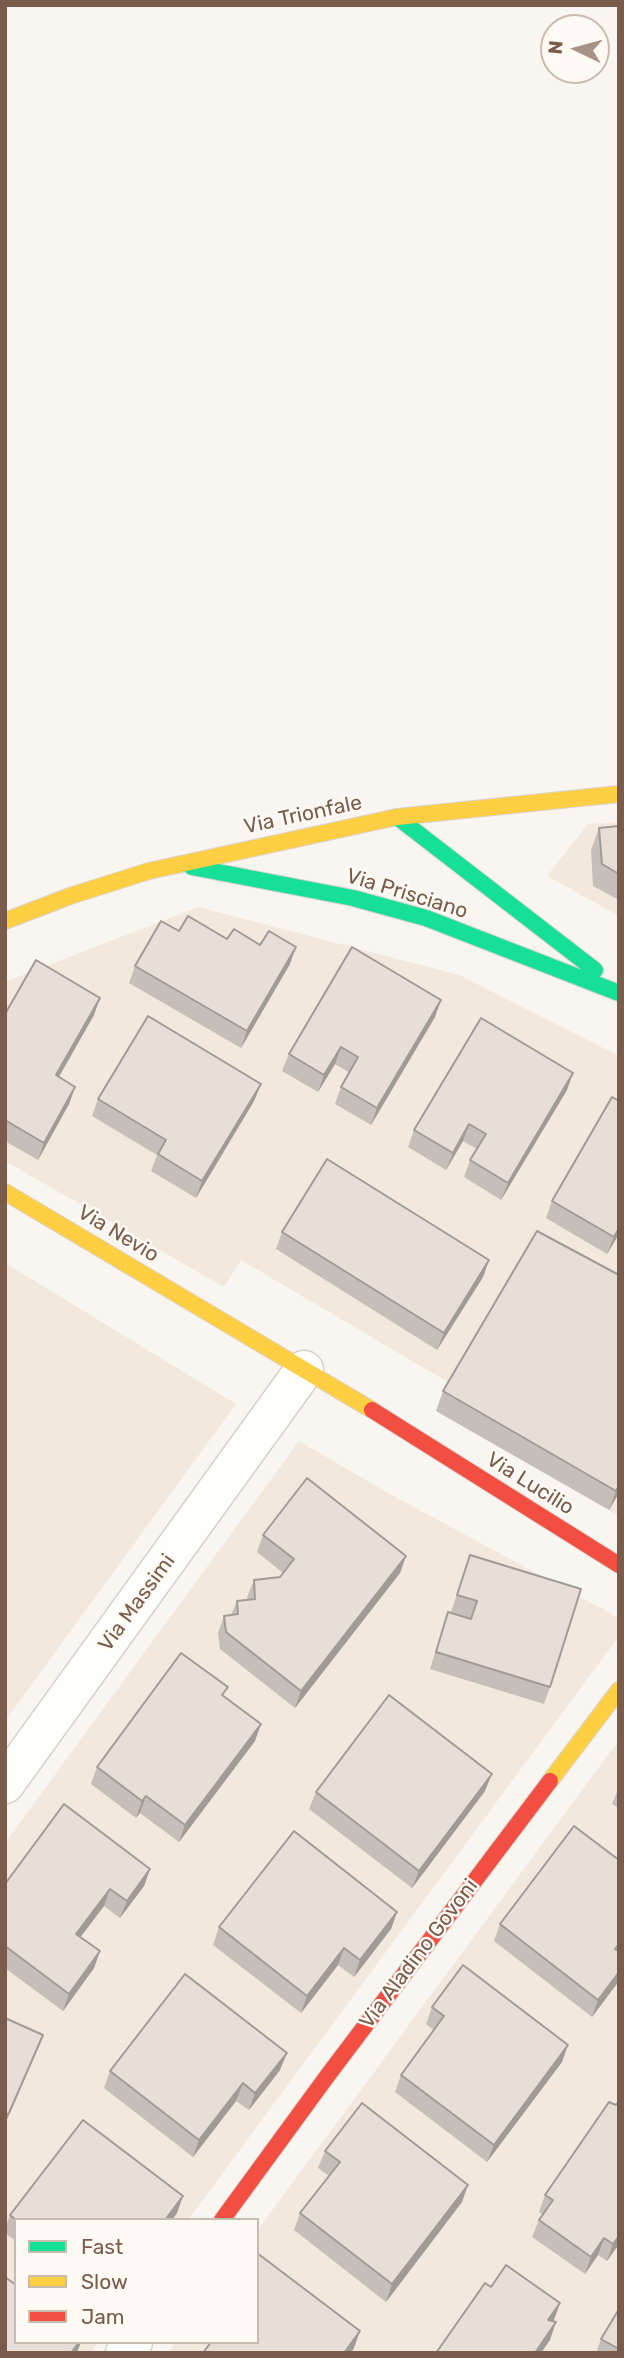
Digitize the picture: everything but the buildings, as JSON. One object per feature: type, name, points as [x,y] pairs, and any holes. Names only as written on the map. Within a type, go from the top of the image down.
[{"type":"street","name":"Via Trionfale","points":[[5,921],[115,880],[176,864],[397,817],[619,794]]},
{"type":"street","name":"Via Prisciano","points":[[397,817],[619,990]]},
{"type":"street","name":"Via Prisciano","points":[[176,864],[353,898],[413,914],[619,990]]},
{"type":"street","name":"Via Nevio","points":[[5,1192],[304,1370]]},
{"type":"street","name":"Via Massimi","points":[[5,1784],[304,1370]]},
{"type":"street","name":"Via Lucilio","points":[[304,1370],[419,1438],[619,1565]]},
{"type":"street","name":"Via Aladino Govoni","points":[[223,2218],[619,1690]]},
{"type":"shaded area","points":[[619,822],[619,916],[547,876],[588,824]]},
{"type":"shaded area","points":[[198,907],[459,975],[619,1056],[619,1516],[436,1411],[451,1384],[241,1260],[224,1287],[5,1161],[5,982]]},
{"type":"shaded area","points":[[5,1263],[236,1404],[5,1721]]},
{"type":"shaded area","points":[[299,1441],[388,1493],[619,1618],[619,1636],[189,2218],[14,2218],[14,2344],[97,2344],[91,2353],[5,2353],[5,1843]]},
{"type":"shaded area","points":[[619,1740],[619,2353],[168,2353],[175,2344],[259,2344],[259,2228]]},
{"type":"traffic: fast","points":[[397,817],[595,970]]},
{"type":"traffic: fast","points":[[192,867],[353,898],[426,918],[619,993]]},
{"type":"traffic: slow","points":[[5,921],[70,896],[149,871],[397,817],[619,794]]},
{"type":"traffic: slow","points":[[5,1192],[372,1410]]},
{"type":"traffic: slow","points":[[550,1781],[619,1690]]},
{"type":"traffic: jam","points":[[372,1410],[619,1565]]},
{"type":"traffic: jam","points":[[223,2218],[550,1781]]}]
